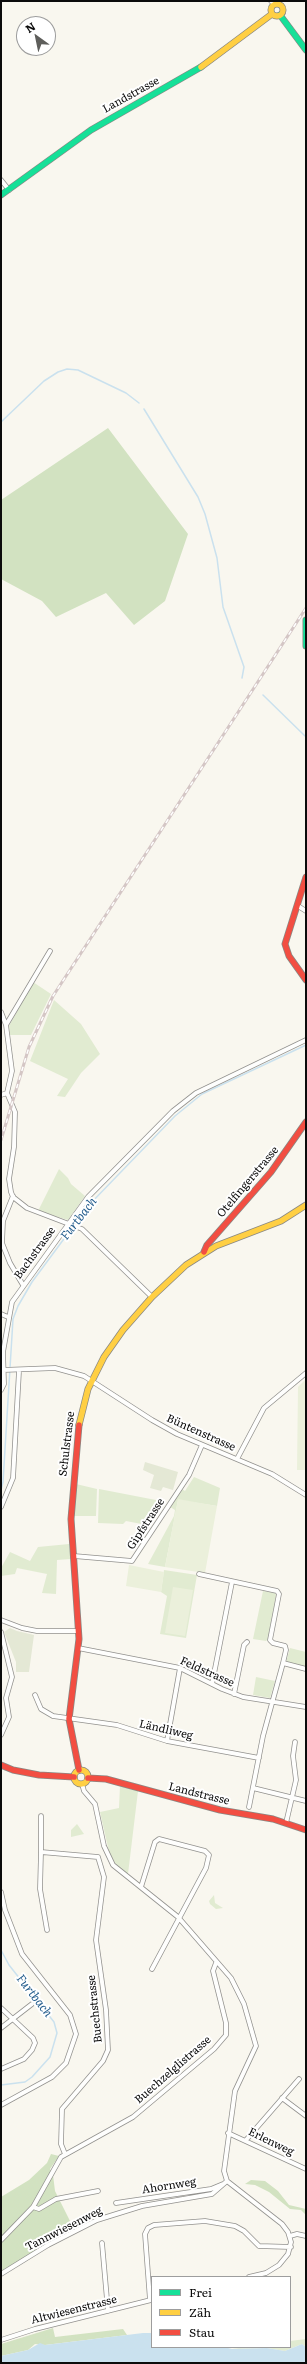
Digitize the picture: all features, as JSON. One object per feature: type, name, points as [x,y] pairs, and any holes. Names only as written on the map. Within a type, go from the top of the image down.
[{"type":"street","points":[[280,15],[283,10],[282,3],[272,3],[270,10],[272,14],[280,15],[306,50]]},
{"type":"street","name":"Landstrasse","points":[[1,195],[91,130],[154,95],[224,52],[272,14]]},
{"type":"street","points":[[1,180],[9,190]]},
{"type":"street","points":[[306,620],[306,646]]},
{"type":"street","points":[[306,877],[298,906],[286,935],[285,944],[289,956],[306,980]]},
{"type":"street","points":[[298,906],[306,911]]},
{"type":"street","points":[[6,1025],[50,952]]},
{"type":"street","points":[[1,1012],[6,1025],[12,1071],[7,1093],[15,1112],[14,1147],[9,1179],[12,1196],[3,1221],[2,1243],[10,1264],[23,1285]]},
{"type":"street","name":"Bachstrasse","points":[[1,1390],[4,1384],[8,1317],[12,1302],[88,1197],[181,1104],[213,1084],[306,1040]]},
{"type":"street","points":[[1,1095],[7,1093]]},
{"type":"street","name":"Otelfingerstrasse","points":[[204,1252],[207,1245],[271,1172],[306,1122]]},
{"type":"street","points":[[12,1196],[27,1208],[77,1226],[124,1267],[152,1297]]},
{"type":"street","name":"Schulstrasse","points":[[79,1770],[71,1739],[69,1719],[78,1648],[72,1519],[77,1432],[81,1409],[92,1381],[116,1339],[152,1297],[204,1252],[281,1221],[306,1205]]},
{"type":"street","points":[[1,1314],[8,1317]]},
{"type":"street","name":"Büntenstrasse","points":[[17,1371],[54,1368],[84,1376],[141,1414],[202,1445],[272,1474],[306,1495]]},
{"type":"street","points":[[1,1508],[14,1472],[17,1371],[5,1370]]},
{"type":"street","points":[[237,1459],[264,1408],[306,1373]]},
{"type":"street","name":"Gipfstrasse","points":[[74,1556],[132,1561],[189,1475],[202,1445]]},
{"type":"street","points":[[199,1574],[277,1591],[279,1594],[270,1640],[273,1643],[285,1646],[286,1650],[271,1702],[249,1807]]},
{"type":"street","points":[[212,1684],[232,1582]]},
{"type":"street","points":[[1,1620],[22,1628],[37,1631],[78,1631]]},
{"type":"street","points":[[1,1632],[12,1677],[6,1698],[9,1717],[1,1735]]},
{"type":"street","points":[[234,1694],[244,1645],[247,1642]]},
{"type":"street","name":"Feldstrasse","points":[[78,1648],[180,1668],[234,1694],[271,1702],[306,1707]]},
{"type":"street","points":[[283,1663],[306,1669]]},
{"type":"street","points":[[167,1741],[180,1668]]},
{"type":"street","name":"Ländliweg","points":[[35,1695],[41,1709],[54,1716],[120,1726],[134,1732],[167,1741],[259,1758]]},
{"type":"street","points":[[286,1823],[296,1780],[293,1756],[295,1742]]},
{"type":"street","points":[[1,1765],[12,1770],[39,1776],[74,1777]]},
{"type":"street","points":[[74,1777],[79,1770],[85,1772],[88,1778],[82,1784]]},
{"type":"street","points":[[74,1777],[77,1783],[82,1784]]},
{"type":"street","name":"Landstrasse","points":[[88,1778],[106,1779],[195,1804],[286,1823],[306,1830]]},
{"type":"street","points":[[82,1784],[84,1791],[92,1799],[96,1808],[106,1852],[119,1871],[142,1887],[178,1916],[238,1989],[256,2042],[256,2050],[235,2091],[228,2133],[224,2171],[225,2182],[282,2224],[290,2236],[291,2246],[286,2257],[277,2267],[266,2273],[253,2276]]},
{"type":"street","points":[[253,1788],[306,1801]]},
{"type":"street","points":[[41,1816],[40,1889],[47,1930]]},
{"type":"street","points":[[142,1887],[155,1842],[159,1839],[205,1851],[209,1855],[206,1868],[178,1916],[152,1969]]},
{"type":"street","points":[[41,1852],[98,1857],[106,1852]]},
{"type":"street","name":"Buechstrasse","points":[[65,2154],[61,2144],[62,2109],[103,2061],[108,2050],[106,2010],[96,1940],[104,1877],[98,1857]]},
{"type":"street","points":[[1,1892],[5,1910],[22,1954],[70,2015],[76,2034],[66,2063],[52,2076],[1,2104]]},
{"type":"street","name":"Buechzelglistrasse","points":[[1,2240],[33,2207],[58,2161],[65,2154],[133,2117],[214,2048],[226,2035],[226,2023],[213,1970],[216,1963]]},
{"type":"street","points":[[1,2028],[32,2004]]},
{"type":"street","points":[[1,2008],[33,2038],[34,2043],[32,2050],[24,2059],[1,2069]]},
{"type":"street","points":[[246,2140],[299,2079]]},
{"type":"street","points":[[282,2098],[306,2116]]},
{"type":"street","name":"Erlenweg","points":[[228,2133],[306,2169]]},
{"type":"street","name":"Ahornweg","points":[[116,2203],[211,2189],[225,2182]]},
{"type":"street","name":"Tannwiesenweg","points":[[1,2274],[48,2246],[98,2220],[142,2206],[212,2194],[225,2182]]},
{"type":"street","points":[[33,2207],[37,2210],[53,2200],[98,2191]]},
{"type":"street","points":[[151,2300],[145,2234],[148,2228],[154,2225],[205,2221],[235,2226],[244,2231],[259,2246],[291,2246]]},
{"type":"street","points":[[290,2236],[297,2234],[306,2236]]},
{"type":"street","points":[[102,2243],[108,2311]]},
{"type":"street","name":"Altwiesenstrasse","points":[[1,2340],[36,2329],[151,2300]]},
{"type":"green space","points":[[108,428],[188,534],[165,601],[134,625],[106,593],[56,617],[42,601],[1,579],[1,500]]},
{"type":"green space","points":[[33,982],[51,994],[31,1035],[10,1035],[9,1026]]},
{"type":"green space","points":[[54,1000],[81,1024],[100,1054],[81,1073],[65,1097],[57,1096],[68,1079],[30,1061]]},
{"type":"green space","points":[[59,1169],[68,1178],[71,1184],[85,1196],[68,1220],[38,1211]]},
{"type":"green space","points":[[306,1379],[306,1470],[297,1470],[298,1387]]},
{"type":"green space","points":[[145,1462],[178,1472],[173,1490],[163,1487],[161,1491],[150,1488],[154,1475],[143,1470]]},
{"type":"green space","points":[[194,1477],[220,1488],[217,1506],[178,1500],[165,1567],[148,1564],[174,1516],[175,1510],[170,1507],[182,1489],[185,1491]]},
{"type":"green space","points":[[76,1484],[97,1489],[96,1516],[74,1516]]},
{"type":"green space","points":[[99,1489],[161,1501],[147,1525],[126,1521],[123,1524],[98,1523]]},
{"type":"green space","points":[[178,1499],[217,1506],[205,1573],[165,1567]]},
{"type":"green space","points":[[69,1544],[71,1559],[57,1560],[56,1594],[42,1593],[47,1574],[17,1568],[15,1574],[1,1576],[1,1568],[10,1552],[30,1561],[38,1547]]},
{"type":"green space","points":[[129,1565],[164,1572],[161,1592],[126,1586]]},
{"type":"green space","points":[[164,1570],[197,1575],[186,1638],[160,1634],[167,1596],[161,1592]]},
{"type":"green space","points":[[173,1587],[193,1590],[185,1636],[165,1633]]},
{"type":"green space","points":[[263,1591],[275,1593],[276,1595],[268,1639],[266,1641],[253,1639]]},
{"type":"green space","points":[[10,1628],[34,1635],[29,1672],[16,1672],[16,1662],[4,1632]]},
{"type":"green space","points":[[290,1648],[306,1652],[306,1667],[286,1662]]},
{"type":"green space","points":[[256,1677],[275,1681],[270,1698],[253,1695]]},
{"type":"green space","points":[[120,1786],[138,1791],[128,1874],[118,1867],[110,1856],[100,1812],[119,1808]]},
{"type":"green space","points":[[77,1824],[84,1834],[71,1837],[71,1830]]},
{"type":"green space","points":[[214,1895],[215,1903],[223,1908],[216,1909],[210,1904],[209,1901]]},
{"type":"green space","points":[[51,2154],[59,2156],[50,2169],[53,2175],[55,2191],[75,2231],[1,2274],[1,2197],[29,2180],[47,2163]]},
{"type":"green space","points":[[251,2180],[265,2181],[278,2191],[289,2205],[306,2209],[306,2215],[301,2210],[290,2209],[269,2192],[255,2185],[245,2184]]},
{"type":"green space","points":[[53,2328],[55,2337],[123,2329],[127,2335],[45,2345],[35,2344],[28,2350],[1,2356],[1,2344]]},
{"type":"green space","points":[[306,2339],[306,2347],[302,2344],[285,2351],[267,2348],[291,2348],[291,2341]]},
{"type":"green space","points":[[240,2348],[267,2348],[232,2349]]},
{"type":"water","points":[[151,2333],[151,2348],[267,2348],[285,2351],[302,2344],[306,2347],[306,2363],[1,2363],[1,2356],[28,2350],[40,2343],[45,2345]]},
{"type":"waterway","points":[[1,422],[44,381],[58,372],[67,369],[78,370],[126,393],[139,403]]},
{"type":"waterway","points":[[144,409],[198,497],[205,514],[217,558],[223,607],[244,667],[242,678]]},
{"type":"waterway","points":[[263,695],[305,736]]},
{"type":"waterway","name":"Furtbach","points":[[1,1490],[3,1482],[13,1319],[18,1306],[32,1282],[89,1205],[175,1116],[202,1094],[306,1045]]},
{"type":"waterway","name":"Furtbach","points":[[1,1950],[9,1965],[54,2022],[57,2033],[50,2057],[32,2077],[25,2082],[1,2085]]},
{"type":"railway","points":[[1,1140],[29,1047],[53,996],[306,608]]},
{"type":"traffic: fast","points":[[280,15],[306,50]]},
{"type":"traffic: fast","points":[[1,195],[91,130],[201,67]]},
{"type":"traffic: fast","points":[[306,620],[306,646]]},
{"type":"traffic: slow","points":[[275,4],[279,4],[283,10],[279,16],[275,16],[271,12],[271,8],[275,4]]},
{"type":"traffic: slow","points":[[201,67],[272,14]]},
{"type":"traffic: slow","points":[[79,1425],[88,1389],[104,1357],[123,1330],[152,1297],[186,1265],[216,1246],[281,1221],[306,1205]]},
{"type":"traffic: slow","points":[[78,1770],[84,1770],[88,1774],[88,1777],[88,1780],[84,1784],[78,1784],[74,1780],[74,1774],[78,1770]]},
{"type":"traffic: jam","points":[[306,877],[285,944],[289,956],[306,980]]},
{"type":"traffic: jam","points":[[204,1252],[207,1245],[271,1172],[306,1122]]},
{"type":"traffic: jam","points":[[79,1425],[71,1519],[79,1639],[69,1719],[79,1770]]},
{"type":"traffic: jam","points":[[1,1765],[13,1770],[39,1775],[74,1777]]},
{"type":"traffic: jam","points":[[88,1778],[106,1779],[220,1810],[273,1819],[306,1830]]}]
